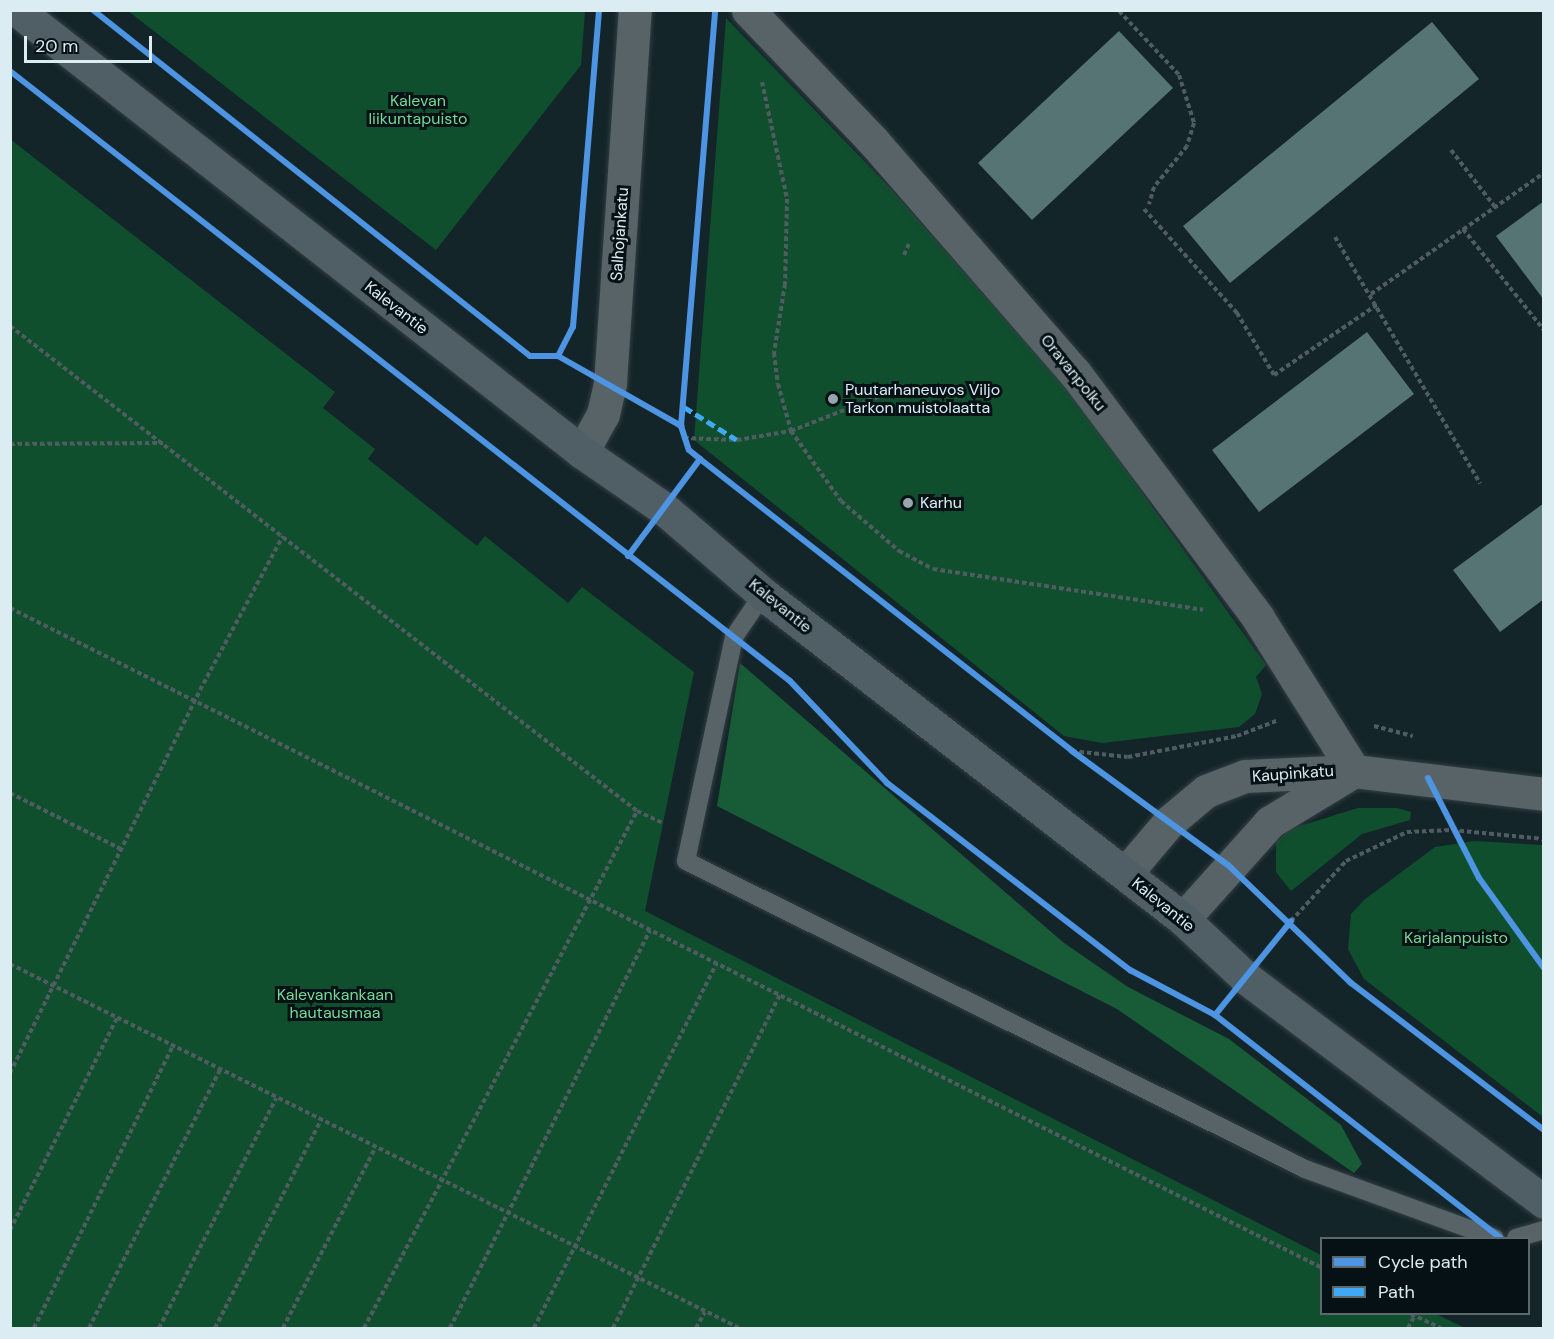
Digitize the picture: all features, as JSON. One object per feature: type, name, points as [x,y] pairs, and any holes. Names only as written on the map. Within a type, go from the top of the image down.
[{"type":"main road","name":"Kalevantie","points":[[17,10],[582,452],[663,508],[763,594],[1183,919],[1246,978],[1544,1202]]},
{"type":"street","name":"Salhojankatu","points":[[582,452],[603,414],[610,383],[635,10]]},
{"type":"street","name":"Oravanpolku","points":[[753,16],[896,166],[1075,374],[1318,707],[1354,771]]},
{"type":"street","name":"Kaupinkatu","points":[[1183,919],[1270,822],[1354,771]]},
{"type":"street","name":"Kaupinkatu","points":[[1125,874],[1169,822],[1206,791],[1245,776],[1354,771],[1428,778],[1544,794]]},
{"type":"lane","points":[[763,594],[734,637],[686,861],[1305,1169],[1490,1237]]},
{"type":"lane","points":[[1522,1237],[1544,1230]]},
{"type":"path","points":[[1119,11],[1179,75],[1194,123],[1187,146],[1154,187],[1149,204]]},
{"type":"path","points":[[753,16],[763,84],[787,199],[785,284],[774,353],[791,431],[841,501],[899,551],[933,569],[1178,606]]},
{"type":"path","points":[[1451,150],[1495,207]]},
{"type":"path","points":[[1371,294],[1544,173]]},
{"type":"path","points":[[1144,209],[1237,313],[1274,375],[1378,304]]},
{"type":"path","points":[[1463,229],[1544,330]]},
{"type":"path","points":[[1335,237],[1378,304],[1480,483]]},
{"type":"path","points":[[10,326],[637,811],[691,835]]},
{"type":"path","points":[[684,438],[737,440],[791,431],[880,396]]},
{"type":"path","points":[[681,426],[689,450]]},
{"type":"path","points":[[10,444],[163,443]]},
{"type":"path","points":[[10,1073],[56,987],[194,702],[283,536]]},
{"type":"path","points":[[10,608],[1320,1267]]},
{"type":"path","points":[[1072,751],[1128,757],[1237,736],[1318,707]]},
{"type":"path","points":[[1062,743],[1089,764]]},
{"type":"path","points":[[1428,778],[1457,840]]},
{"type":"path","points":[[10,793],[122,849]]},
{"type":"path","points":[[364,1329],[637,811]]},
{"type":"path","points":[[1285,929],[1346,861],[1407,832],[1452,830],[1544,839]]},
{"type":"path","points":[[1283,914],[1299,929]]},
{"type":"path","points":[[450,1329],[650,930]]},
{"type":"path","points":[[534,1329],[717,963]]},
{"type":"path","points":[[10,964],[739,1329]]},
{"type":"path","points":[[613,1329],[780,995]]},
{"type":"path","points":[[10,1230],[117,1018]]},
{"type":"path","points":[[34,1329],[173,1046]]},
{"type":"path","points":[[89,1329],[220,1070]]},
{"type":"path","points":[[159,1329],[276,1098]]},
{"type":"path","points":[[215,1329],[321,1120]]},
{"type":"path","points":[[283,1329],[375,1148]]},
{"type":"path","points":[[696,1329],[705,1312]]},
{"type":"path","points":[[1415,1315],[1441,1329]]},
{"type":"green space","name":"Kalevan liikuntapuisto","points":[[128,11],[585,11],[581,65],[436,250]]},
{"type":"green space","points":[[726,18],[891,189],[1070,392],[1266,665],[1256,677],[1262,694],[1255,714],[1239,727],[1102,743],[1064,736],[694,440]]},
{"type":"green space","name":"Kalevankankaan hautausmaa","points":[[10,139],[335,392],[323,408],[375,449],[368,459],[477,546],[485,536],[568,603],[582,587],[694,672],[645,911],[1320,1254],[1320,1315],[1438,1315],[1465,1328],[11,1328]]},
{"type":"green space","points":[[740,663],[1064,943],[1128,987],[1229,1039],[1341,1125],[1362,1164],[1354,1173],[1117,1009],[717,806]]},
{"type":"green space","points":[[1358,808],[1397,808],[1411,812],[1410,820],[1362,834],[1291,891],[1276,872],[1276,842],[1290,829]]},
{"type":"green space","name":"Karjalanpuisto","points":[[1474,841],[1543,845],[1543,1117],[1364,979],[1348,949],[1351,914],[1364,900],[1435,847]]},
{"type":"building","points":[[1432,22],[1479,79],[1230,283],[1183,226]]},
{"type":"building","points":[[1119,31],[1173,88],[1032,220],[978,163]]},
{"type":"building","points":[[1544,201],[1544,300],[1496,236]]},
{"type":"building","points":[[1367,332],[1414,394],[1259,512],[1212,450]]},
{"type":"building","points":[[1544,503],[1544,599],[1500,632],[1453,570]]},
{"type":"marked path","points":[[684,407],[737,440]]},
{"type":"cycle path","points":[[93,10],[530,356],[558,356],[681,426],[689,450],[700,459],[1072,751],[1228,865],[1351,983],[1544,1130]]},
{"type":"cycle path","points":[[558,356],[573,327],[599,10]]},
{"type":"cycle path","points":[[681,426],[715,10]]},
{"type":"cycle path","points":[[10,71],[790,681],[887,783],[1130,970],[1215,1015],[1499,1237]]},
{"type":"cycle path","points":[[628,556],[700,459]]},
{"type":"cycle path","points":[[1428,778],[1479,878],[1544,968]]},
{"type":"cycle path","points":[[1215,1015],[1291,921]]},
{"type":"place","name":"Puutarhaneuvos Viljo Tarkon muistolaatta","points":[[833,399]]},
{"type":"place","name":"Karhu","points":[[908,503]]}]
